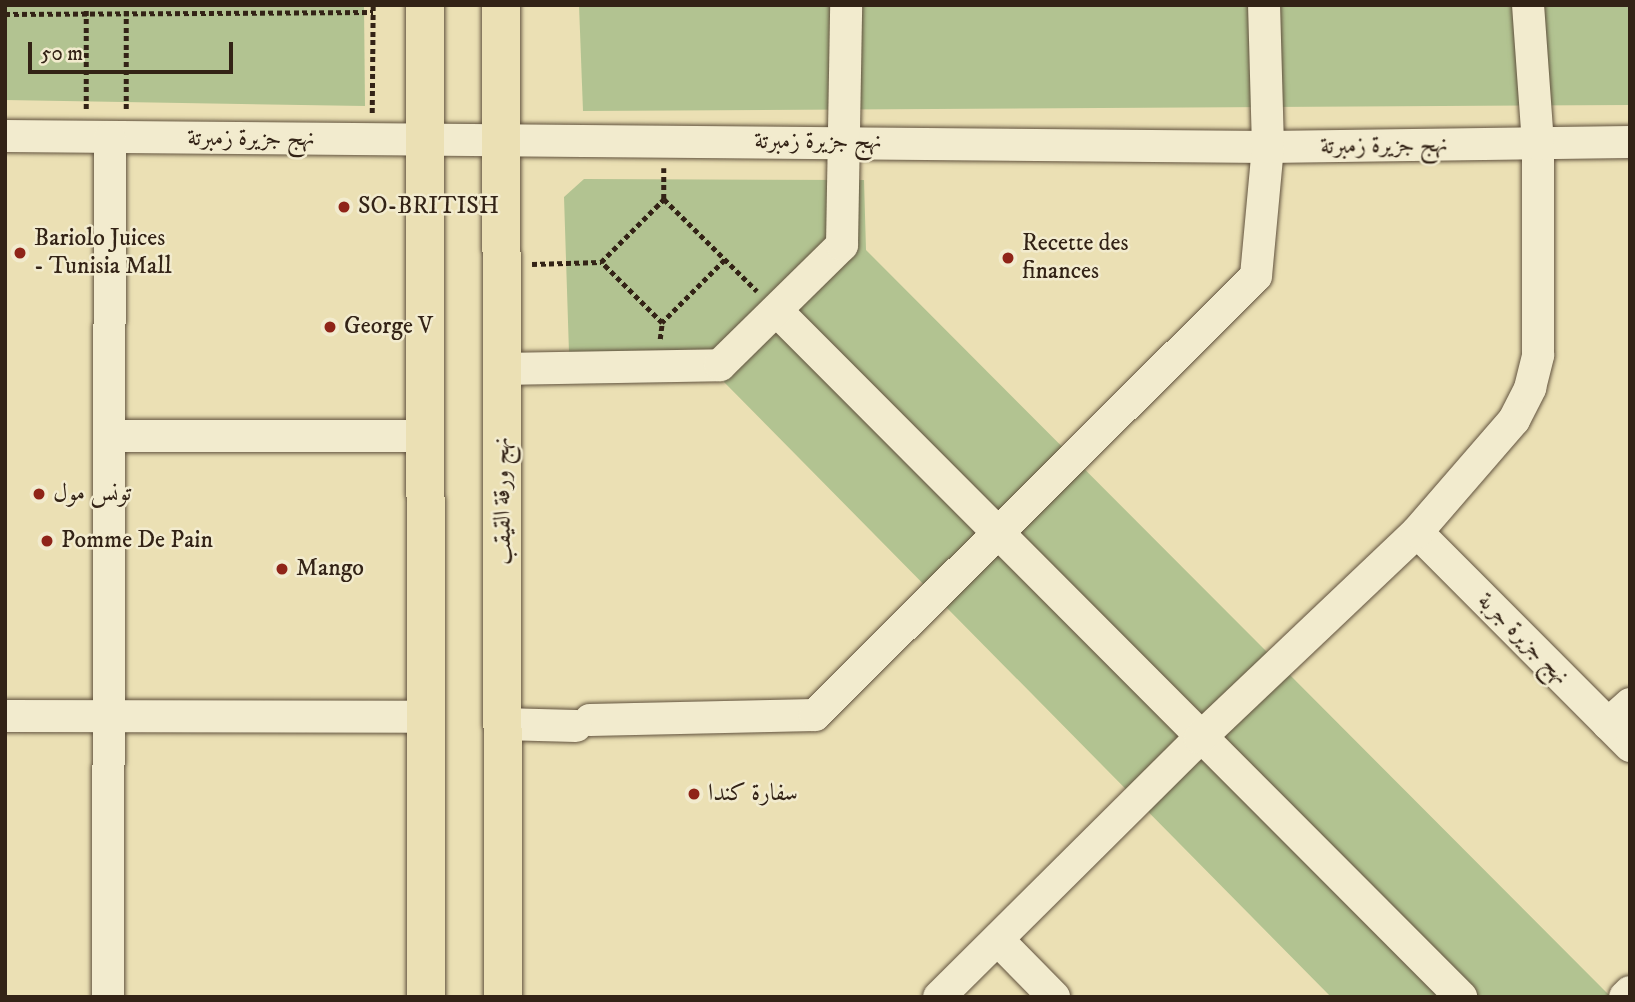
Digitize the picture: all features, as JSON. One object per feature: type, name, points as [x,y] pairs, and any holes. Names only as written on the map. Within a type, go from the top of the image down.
[{"type":"main road","points":[[425,5],[423,140],[426,997]]},
{"type":"main road","name":"نهج ورقة القيقب","points":[[501,5],[503,997]]},
{"type":"street","points":[[501,369],[720,365],[842,245],[846,5]]},
{"type":"street","points":[[502,723],[815,715],[1256,276],[1268,147],[1264,5]]},
{"type":"street","points":[[939,997],[1199,738],[1417,532],[1514,420],[1530,388],[1538,355],[1538,144],[1528,5]]},
{"type":"street","name":"نهج جزيرة زمبرتة","points":[[5,136],[1268,147],[1630,142]]},
{"type":"street","points":[[107,138],[110,436],[108,997]]},
{"type":"street","points":[[777,311],[1199,738],[1461,997]]},
{"type":"street","points":[[110,436],[425,436]]},
{"type":"street","name":"نهج جزيرة جربة","points":[[1417,532],[1623,725]]},
{"type":"street","points":[[5,716],[425,717]]},
{"type":"street","points":[[998,940],[1054,997]]},
{"type":"street","points":[[1625,997],[1630,992]]},
{"type":"path","points":[[86,5],[107,138]]},
{"type":"path","points":[[107,138],[126,5]]},
{"type":"path","points":[[5,13],[373,12]]},
{"type":"path","points":[[501,265],[601,262],[664,199],[777,311]]},
{"type":"path","points":[[601,262],[662,323],[725,260]]},
{"type":"green space","points":[[5,5],[364,5],[365,106],[5,100]]},
{"type":"green space","points":[[579,5],[1630,5],[1630,105],[583,111]]},
{"type":"green space","points":[[584,179],[864,180],[866,250],[1611,997],[1331,997],[723,381],[570,384],[564,197]]},
{"type":"place","name":"SO-BRITISH","points":[[344,207]]},
{"type":"place","name":"Bariolo Juices - Tunisia Mall","points":[[20,253]]},
{"type":"place","name":"Recette des finances","points":[[1008,258]]},
{"type":"place","name":"George V","points":[[330,327]]},
{"type":"place","name":"تونس مول","points":[[39,494]]},
{"type":"place","name":"Pomme De Pain","points":[[47,541]]},
{"type":"place","name":"Mango","points":[[282,569]]},
{"type":"place","name":"سفارة كندا","points":[[694,794]]}]
